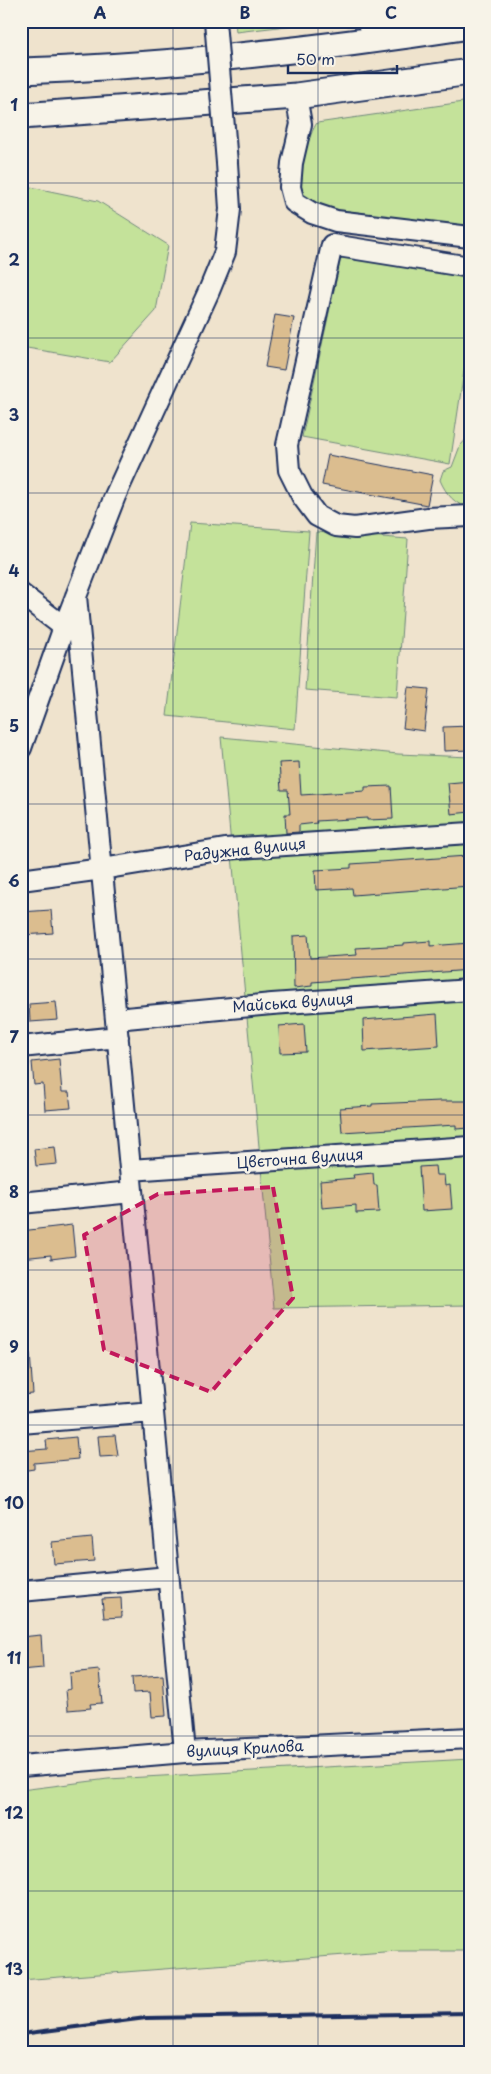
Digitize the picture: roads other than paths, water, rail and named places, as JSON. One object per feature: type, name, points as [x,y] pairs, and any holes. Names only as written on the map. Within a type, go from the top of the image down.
[{"type":"main road","points":[[26,71],[51,59],[125,56],[369,26],[425,21]]},
{"type":"main road","points":[[26,71],[186,62],[309,48],[470,26]]},
{"type":"main road","points":[[21,116],[296,96],[470,72]]},
{"type":"street","points":[[21,748],[64,627],[115,496],[209,292],[225,252],[230,209],[215,21]]},
{"type":"street","points":[[296,96],[301,124],[292,163],[290,187],[294,202],[312,214],[336,222],[470,237]]},
{"type":"street","points":[[470,266],[332,245],[287,445],[289,470],[302,496],[318,516],[336,526],[355,528],[428,518],[470,516]]},
{"type":"street","points":[[21,594],[64,627]]},
{"type":"street","points":[[76,596],[185,1752]]},
{"type":"street","name":"Радужна вулиця","points":[[21,880],[102,870],[225,849],[470,833]]},
{"type":"street","name":"Майська вулиця","points":[[21,1047],[117,1028],[272,1004],[470,990]]},
{"type":"street","name":"Цвєточна вулиця","points":[[130,1170],[470,1147]]},
{"type":"street","points":[[21,1204],[132,1192]]},
{"type":"street","points":[[21,1423],[153,1412]]},
{"type":"street","points":[[21,1591],[168,1577]]},
{"type":"street","name":"вулиця Крилова","points":[[21,1766],[185,1752],[470,1738]]},
{"type":"railway","points":[[21,2034],[146,2018],[470,2013]]}]
